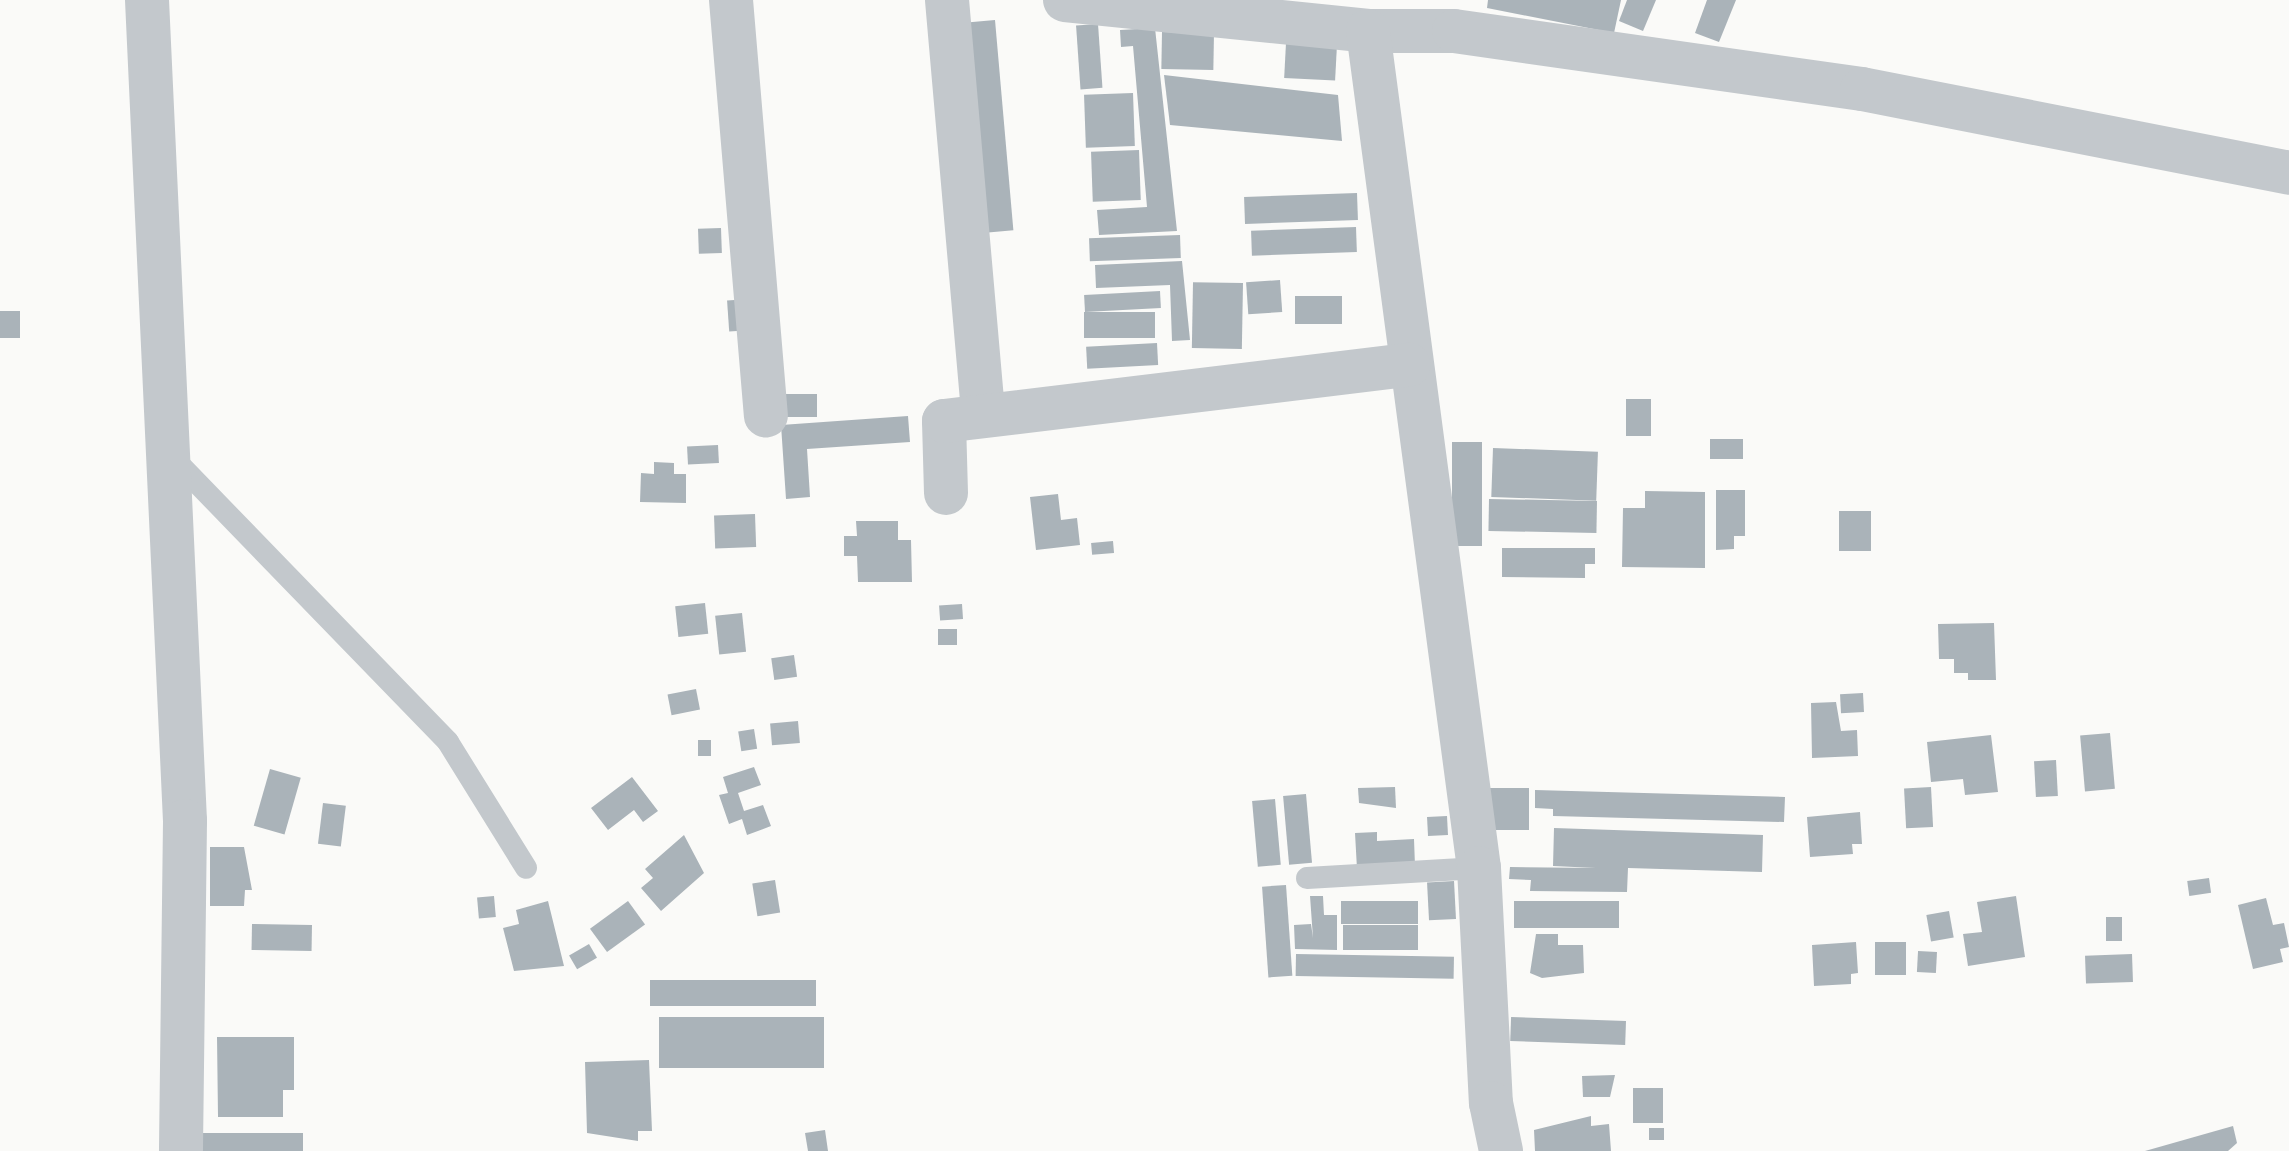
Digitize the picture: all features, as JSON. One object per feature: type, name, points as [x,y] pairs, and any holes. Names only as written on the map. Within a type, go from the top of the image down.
[{"type":"street","points":[[147,0],[173,458],[185,821],[181,1151]]},
{"type":"street","points":[[731,0],[766,416]]},
{"type":"street","points":[[947,0],[983,411]]},
{"type":"street","points":[[1065,0],[1368,31],[1459,16],[1862,89],[2289,173]]},
{"type":"street","points":[[1368,31],[1409,365],[1479,868],[1491,1103],[1501,1151]]},
{"type":"street","points":[[946,493],[944,421],[983,411],[1409,365]]},
{"type":"lane","points":[[173,458],[448,742],[526,868]]},
{"type":"lane","points":[[1307,878],[1479,868]]},
{"type":"building","points":[[1488,0],[1621,0],[1614,33],[1487,8]]},
{"type":"building","points":[[1627,0],[1656,0],[1643,31],[1619,21]]},
{"type":"building","points":[[1707,0],[1736,0],[1719,42],[1695,33]]},
{"type":"building","points":[[995,20],[1013,230],[983,233],[964,23]]},
{"type":"building","points":[[1098,24],[1102,88],[1081,89],[1076,26]]},
{"type":"building","points":[[1155,28],[1177,231],[1099,235],[1097,210],[1147,207],[1133,46],[1121,47],[1120,30]]},
{"type":"building","points":[[1162,32],[1214,33],[1213,70],[1161,69]]},
{"type":"building","points":[[1286,43],[1337,46],[1335,81],[1284,78]]},
{"type":"building","points":[[1164,75],[1338,95],[1342,141],[1170,125]]},
{"type":"building","points":[[1133,93],[1135,146],[1086,148],[1084,95]]},
{"type":"building","points":[[1139,150],[1141,200],[1093,202],[1091,152]]},
{"type":"building","points":[[1357,193],[1358,220],[1245,224],[1244,197]]},
{"type":"building","points":[[1356,227],[1357,252],[1252,256],[1251,231]]},
{"type":"building","points":[[721,228],[722,253],[699,254],[698,229]]},
{"type":"building","points":[[1180,235],[1181,258],[1090,261],[1089,238]]},
{"type":"building","points":[[1182,261],[1190,340],[1172,341],[1170,285],[1096,288],[1095,265]]},
{"type":"building","points":[[1280,280],[1282,312],[1248,314],[1246,282]]},
{"type":"building","points":[[1193,282],[1243,283],[1242,349],[1192,348]]},
{"type":"building","points":[[1160,291],[1161,308],[1085,312],[1084,295]]},
{"type":"building","points":[[1295,296],[1342,296],[1342,324],[1295,324]]},
{"type":"building","points":[[750,299],[752,330],[729,332],[727,301]]},
{"type":"building","points":[[0,311],[20,311],[20,338],[0,338]]},
{"type":"building","points":[[1084,312],[1155,312],[1155,338],[1084,338]]},
{"type":"building","points":[[1157,343],[1158,365],[1087,369],[1086,347]]},
{"type":"building","points":[[779,394],[817,394],[817,417],[779,417]]},
{"type":"building","points":[[1626,399],[1651,399],[1651,436],[1626,436]]},
{"type":"building","points":[[908,416],[910,442],[807,449],[810,497],[786,499],[781,425]]},
{"type":"building","points":[[1710,439],[1743,439],[1743,459],[1710,459]]},
{"type":"building","points":[[1452,442],[1482,442],[1482,546],[1452,546]]},
{"type":"building","points":[[718,445],[719,463],[688,465],[687,447]]},
{"type":"building","points":[[1493,448],[1598,452],[1596,501],[1491,497]]},
{"type":"building","points":[[654,462],[674,463],[674,474],[686,474],[686,503],[640,502],[641,473],[654,474]]},
{"type":"building","points":[[1716,490],[1745,490],[1745,536],[1734,536],[1734,549],[1716,550]]},
{"type":"building","points":[[1645,491],[1705,492],[1705,568],[1622,567],[1623,508],[1645,508]]},
{"type":"building","points":[[1058,494],[1061,520],[1077,518],[1080,545],[1036,550],[1030,497]]},
{"type":"building","points":[[1489,499],[1597,501],[1596,533],[1488,531]]},
{"type":"building","points":[[1839,511],[1871,511],[1871,551],[1839,551]]},
{"type":"building","points":[[755,514],[756,547],[715,548],[714,515]]},
{"type":"building","points":[[856,521],[898,521],[898,540],[911,540],[912,582],[858,582],[857,556],[844,556],[844,536],[857,536]]},
{"type":"building","points":[[1113,541],[1114,553],[1092,555],[1091,543]]},
{"type":"building","points":[[1502,548],[1595,548],[1595,564],[1585,564],[1585,578],[1502,577]]},
{"type":"building","points":[[705,603],[708,634],[678,637],[675,606]]},
{"type":"building","points":[[962,604],[963,619],[940,621],[939,606]]},
{"type":"building","points":[[742,613],[746,652],[719,655],[715,616]]},
{"type":"building","points":[[1994,623],[1996,680],[1968,680],[1968,673],[1954,673],[1954,659],[1939,659],[1938,624]]},
{"type":"building","points":[[938,629],[957,629],[957,645],[938,645]]},
{"type":"building","points":[[794,655],[797,677],[774,680],[771,658]]},
{"type":"building","points":[[696,689],[700,710],[672,715],[668,695]]},
{"type":"building","points":[[1863,693],[1864,712],[1841,713],[1840,694]]},
{"type":"building","points":[[1836,702],[1841,731],[1857,730],[1858,756],[1812,758],[1811,703]]},
{"type":"building","points":[[798,721],[800,743],[772,745],[770,723]]},
{"type":"building","points":[[754,729],[757,749],[741,751],[738,732]]},
{"type":"building","points":[[2110,733],[2115,789],[2085,791],[2080,736]]},
{"type":"building","points":[[1991,735],[1998,792],[1965,795],[1963,779],[1931,782],[1927,742]]},
{"type":"building","points":[[698,740],[711,740],[711,756],[698,756]]},
{"type":"building","points":[[2056,760],[2058,796],[2036,797],[2034,761]]},
{"type":"building","points":[[754,767],[761,785],[738,793],[744,811],[763,805],[771,826],[747,835],[742,819],[729,824],[719,795],[728,793],[723,777]]},
{"type":"building","points":[[270,769],[301,778],[284,835],[254,826]]},
{"type":"building","points":[[632,777],[658,811],[643,822],[634,810],[608,830],[591,808]]},
{"type":"building","points":[[1395,787],[1396,808],[1359,803],[1358,788]]},
{"type":"building","points":[[1931,787],[1933,827],[1906,828],[1904,788]]},
{"type":"building","points":[[1488,788],[1529,788],[1529,830],[1488,830]]},
{"type":"building","points":[[1535,790],[1785,797],[1784,822],[1553,816],[1553,809],[1535,808]]},
{"type":"building","points":[[1306,794],[1312,863],[1289,865],[1283,796]]},
{"type":"building","points":[[1275,799],[1281,865],[1258,867],[1252,801]]},
{"type":"building","points":[[323,803],[346,806],[341,846],[318,844]]},
{"type":"building","points":[[1860,812],[1862,844],[1852,844],[1853,854],[1810,857],[1807,817]]},
{"type":"building","points":[[1447,816],[1448,835],[1428,836],[1427,817]]},
{"type":"building","points":[[1554,828],[1763,835],[1762,872],[1628,868],[1627,892],[1530,891],[1531,880],[1509,879],[1510,867],[1596,868],[1553,866]]},
{"type":"building","points":[[1377,832],[1377,841],[1414,839],[1415,866],[1357,869],[1355,833]]},
{"type":"building","points":[[684,835],[704,873],[661,911],[641,888],[653,878],[645,869]]},
{"type":"building","points":[[210,847],[244,847],[252,890],[245,890],[244,906],[210,906]]},
{"type":"building","points":[[2209,878],[2211,893],[2189,896],[2187,881]]},
{"type":"building","points":[[775,880],[780,913],[757,916],[752,884]]},
{"type":"building","points":[[1454,881],[1456,919],[1429,920],[1427,882]]},
{"type":"building","points":[[1286,885],[1292,976],[1268,977],[1262,887]]},
{"type":"building","points":[[494,896],[496,917],[479,918],[477,897]]},
{"type":"building","points":[[1310,896],[1323,896],[1324,915],[1337,915],[1337,950],[1295,949],[1294,925],[1311,924],[1313,938]]},
{"type":"building","points":[[2016,896],[2025,957],[1968,966],[1963,934],[1982,932],[1977,902]]},
{"type":"building","points":[[2266,898],[2273,925],[2284,923],[2289,947],[2280,949],[2283,962],[2253,969],[2238,905]]},
{"type":"building","points":[[548,901],[564,966],[514,971],[503,928],[519,924],[516,910]]},
{"type":"building","points":[[628,901],[645,924],[607,952],[590,929]]},
{"type":"building","points":[[1341,901],[1418,901],[1418,924],[1341,924]]},
{"type":"building","points":[[1514,901],[1619,901],[1619,928],[1514,928]]},
{"type":"building","points":[[1949,911],[1954,938],[1931,942],[1926,915]]},
{"type":"building","points":[[2106,917],[2122,917],[2122,941],[2106,941]]},
{"type":"building","points":[[252,924],[312,925],[312,951],[252,950]]},
{"type":"building","points":[[1343,925],[1418,925],[1418,950],[1343,950]]},
{"type":"building","points":[[1536,934],[1558,934],[1558,945],[1583,945],[1584,973],[1542,978],[1530,973]]},
{"type":"building","points":[[1856,942],[1858,973],[1851,974],[1851,984],[1814,986],[1812,945]]},
{"type":"building","points":[[1875,942],[1906,942],[1906,975],[1875,975]]},
{"type":"building","points":[[589,944],[597,958],[577,969],[569,956]]},
{"type":"building","points":[[1918,951],[1937,952],[1936,973],[1917,972]]},
{"type":"building","points":[[1296,954],[1454,957],[1454,979],[1296,976]]},
{"type":"building","points":[[2132,954],[2133,982],[2086,984],[2085,956]]},
{"type":"building","points":[[650,980],[816,980],[816,1006],[650,1006]]},
{"type":"building","points":[[659,1017],[824,1017],[824,1068],[659,1068]]},
{"type":"building","points":[[1511,1017],[1626,1021],[1625,1045],[1510,1041]]},
{"type":"building","points":[[217,1037],[294,1037],[294,1090],[283,1090],[283,1117],[218,1117]]},
{"type":"building","points":[[649,1060],[652,1131],[638,1131],[638,1141],[587,1133],[585,1062]]},
{"type":"building","points":[[1615,1075],[1610,1097],[1583,1097],[1582,1076]]},
{"type":"building","points":[[1633,1088],[1663,1088],[1663,1123],[1633,1123]]},
{"type":"building","points":[[1591,1116],[1591,1126],[1609,1124],[1611,1151],[1535,1151],[1534,1130]]},
{"type":"building","points":[[2233,1126],[2237,1143],[2228,1151],[2145,1151]]},
{"type":"building","points":[[1649,1128],[1664,1128],[1664,1140],[1649,1140]]},
{"type":"building","points":[[825,1130],[828,1151],[808,1151],[805,1133]]},
{"type":"building","points":[[191,1133],[303,1133],[303,1151],[191,1151]]}]
